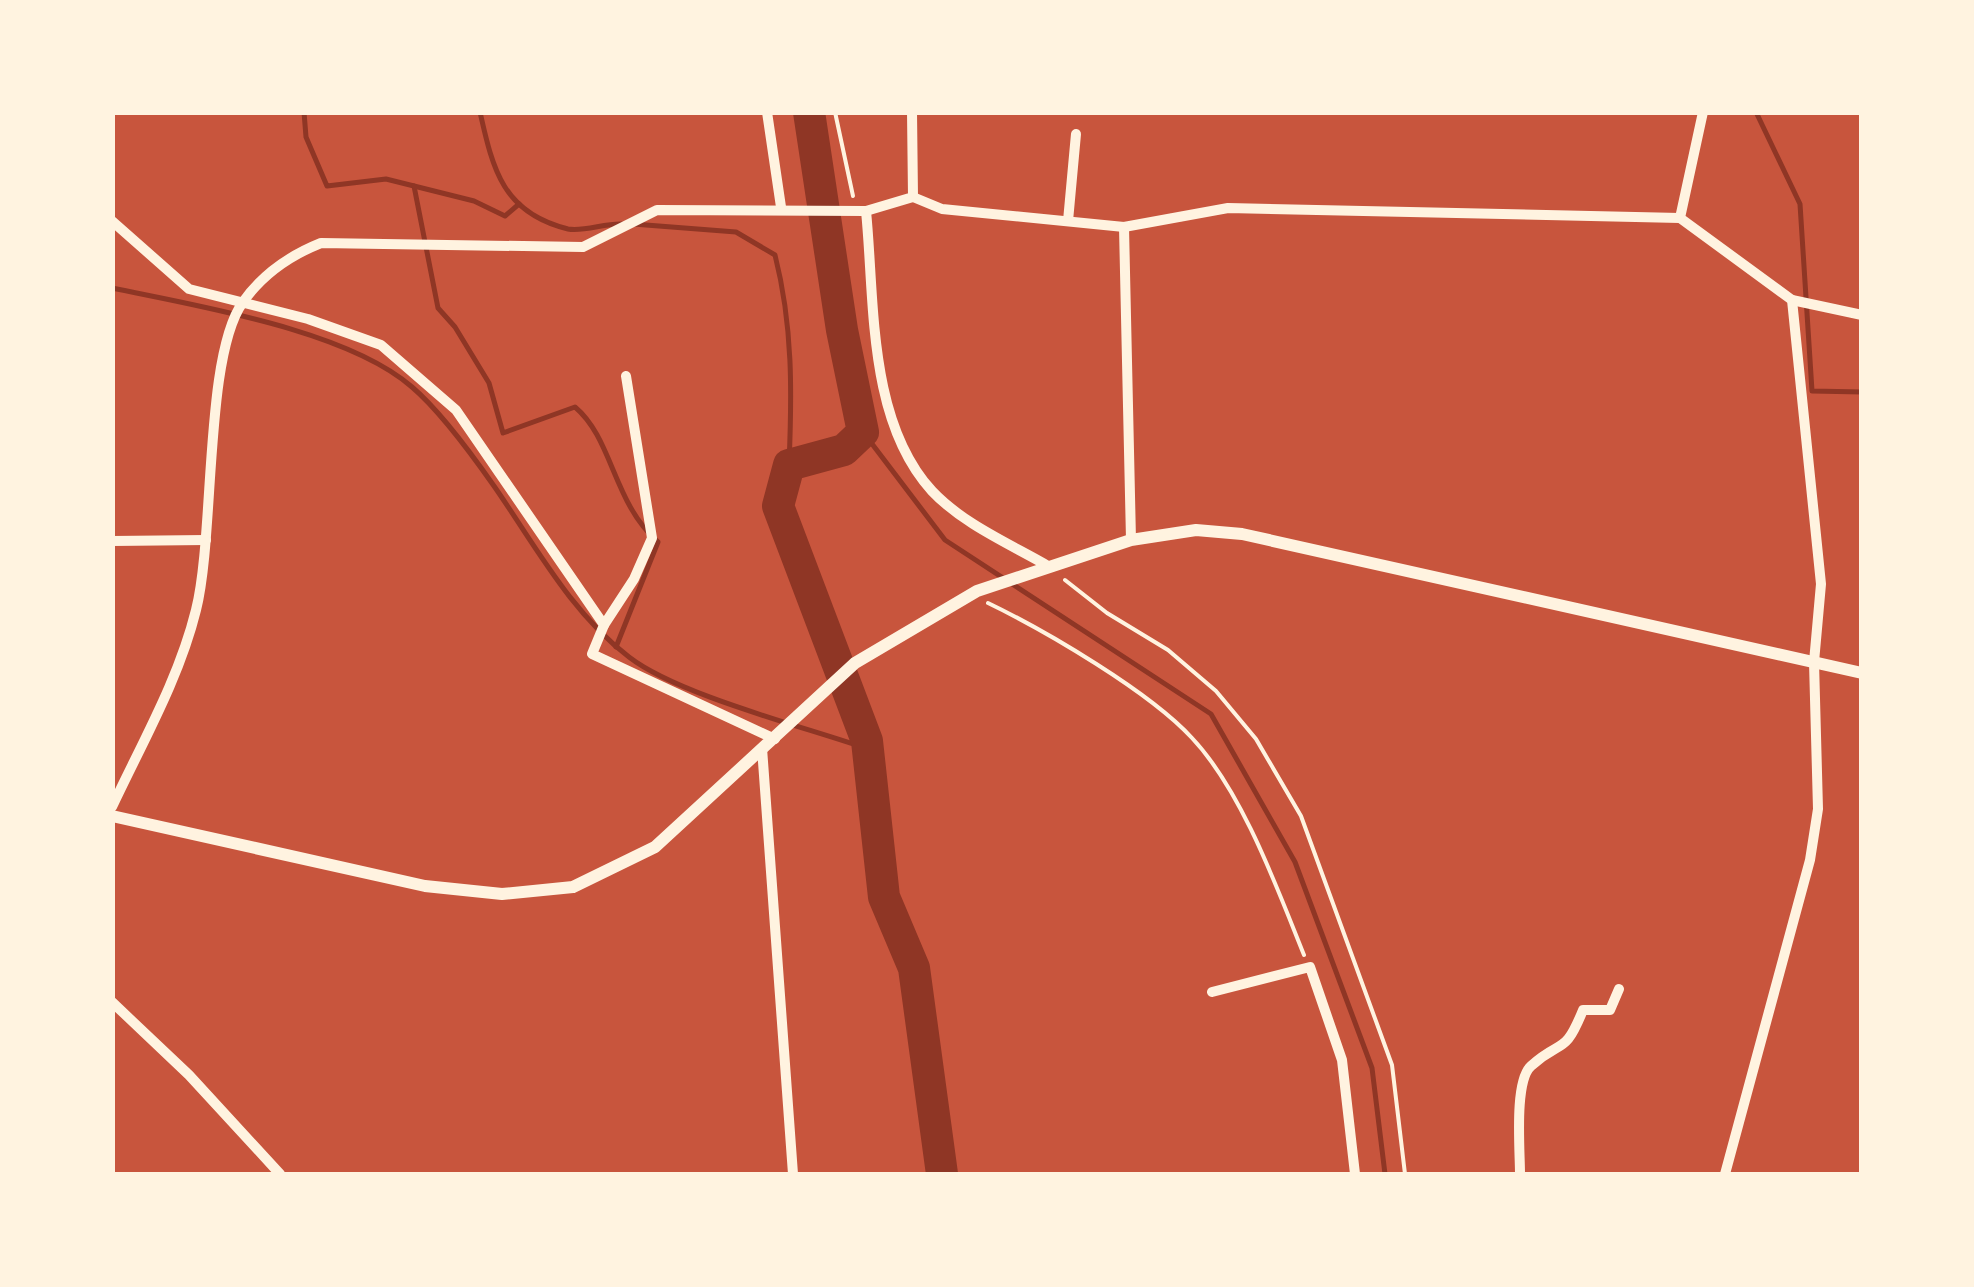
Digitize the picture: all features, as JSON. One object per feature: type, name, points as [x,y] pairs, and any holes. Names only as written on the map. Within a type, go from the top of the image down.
[{"type":"street","points":[[767,112],[786,207]]},
{"type":"street","points":[[912,112],[913,197]]},
{"type":"street","points":[[1680,218],[1703,112]]},
{"type":"street","points":[[1068,221],[1076,134]]},
{"type":"street","points":[[112,807],[176,672],[197,610],[222,359],[241,303],[290,255],[321,243],[583,248],[656,210],[858,210],[913,197],[942,208],[1124,226],[1228,208],[1680,218],[1792,300],[1862,314]]},
{"type":"street","points":[[858,210],[883,390],[900,438],[932,490],[981,528],[1044,567]]},
{"type":"street","points":[[112,221],[189,289],[308,319],[381,345],[456,410],[604,625]]},
{"type":"street","points":[[1124,226],[1131,540]]},
{"type":"street","points":[[1725,1174],[1810,860],[1818,809],[1814,662],[1820,584],[1792,300]]},
{"type":"street","points":[[626,376],[652,538],[634,580],[604,625],[592,654],[775,739]]},
{"type":"street","points":[[112,816],[425,886],[502,894],[574,887],[655,847],[855,663],[974,593],[1131,540],[1196,530],[1242,534],[1862,673]]},
{"type":"street","points":[[112,540],[206,540]]},
{"type":"street","points":[[762,748],[793,1174]]},
{"type":"street","points":[[1212,992],[1310,968],[1342,1060],[1356,1174]]},
{"type":"street","points":[[1520,1174],[1521,1082],[1528,1067],[1570,1041],[1583,1010],[1610,1010],[1618,989]]},
{"type":"street","points":[[112,1002],[189,1075],[280,1174]]},
{"type":"path","points":[[835,112],[858,210]]},
{"type":"path","points":[[1044,567],[1107,613],[1168,650],[1216,690],[1256,739],[1301,816],[1392,1065],[1406,1174]]},
{"type":"path","points":[[974,593],[1151,700],[1194,740],[1253,832],[1310,968]]},
{"type":"waterway","points":[[304,112],[306,137],[327,186],[386,179],[414,186],[438,308],[455,327],[489,383],[503,433],[575,407],[598,436],[631,509],[658,542],[616,647]]},
{"type":"waterway","points":[[480,112],[496,170],[504,186],[529,212],[568,229],[622,224]]},
{"type":"waterway","points":[[809,112],[842,330],[863,432],[844,450],[789,465],[778,506],[867,741],[884,897],[914,968],[942,1174]]},
{"type":"waterway","points":[[1756,112],[1800,204],[1812,391],[1862,392]]},
{"type":"waterway","points":[[414,186],[474,201],[505,216],[519,204]]},
{"type":"waterway","points":[[633,224],[736,232],[775,255],[790,360],[789,465]]},
{"type":"waterway","points":[[112,288],[270,323],[350,350],[384,367],[412,387],[444,421],[486,474],[572,599],[629,657],[710,697],[868,749]]},
{"type":"waterway","points":[[863,432],[945,540],[1211,714],[1295,862],[1372,1068],[1385,1174]]}]
